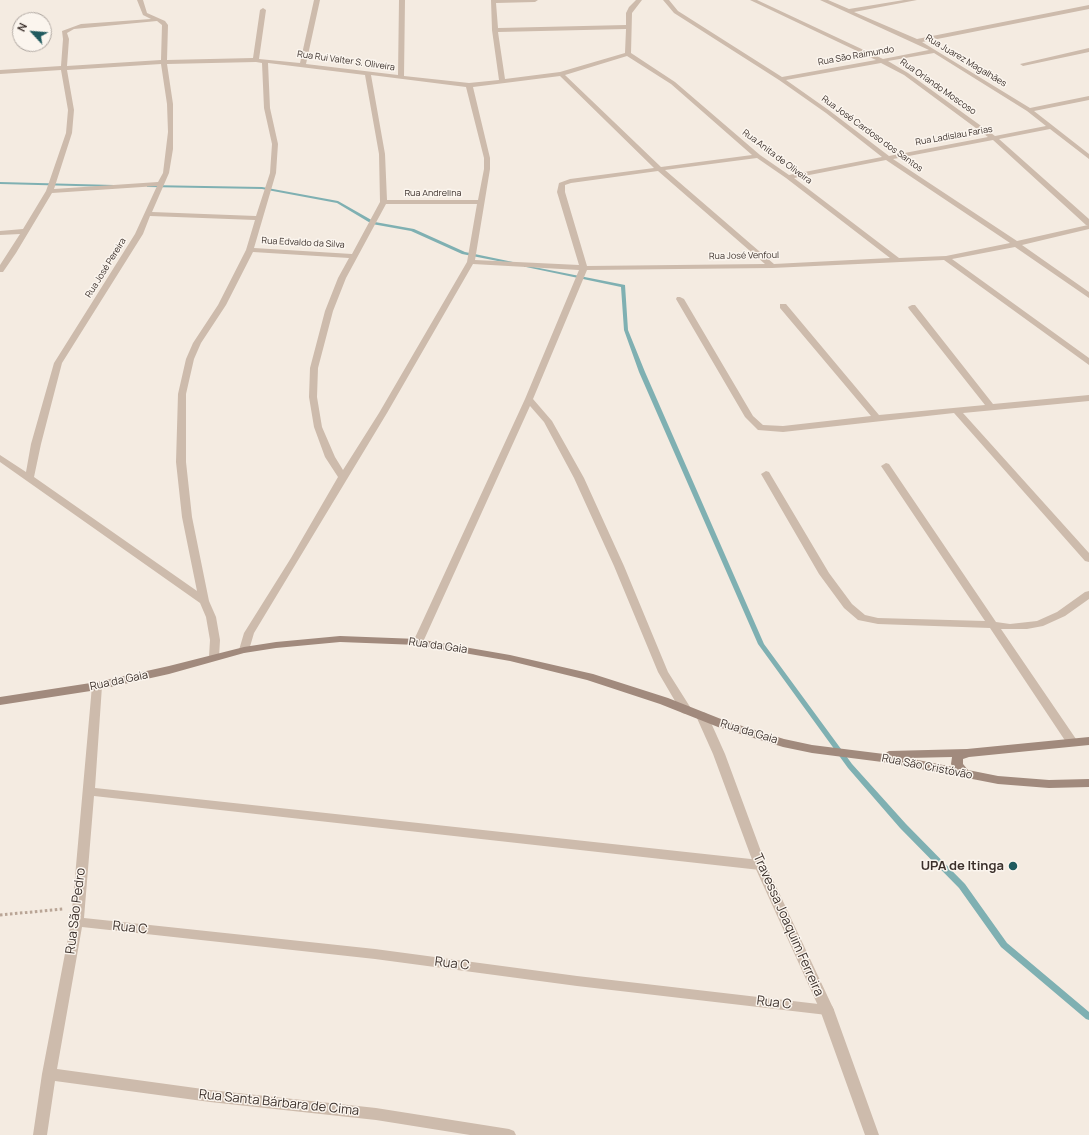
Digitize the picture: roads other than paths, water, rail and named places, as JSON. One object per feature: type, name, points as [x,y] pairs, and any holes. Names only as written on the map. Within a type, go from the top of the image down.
[{"type":"main road","name":"Rua da Gaia","points":[[0,701],[97,686],[169,670],[244,650],[309,641],[340,639],[418,642],[510,658],[551,667],[619,686],[783,743],[812,749],[867,756]]},
{"type":"main road","name":"Rua São Cristóvão","points":[[867,756],[967,753],[1089,741]]},
{"type":"main road","points":[[967,753],[958,757],[957,764],[960,770],[967,775]]},
{"type":"main road","name":"Rua São Cristóvão","points":[[867,756],[967,775],[1026,784],[1089,783]]},
{"type":"street","points":[[140,0],[145,14],[158,20]]},
{"type":"street","points":[[303,64],[317,0]]},
{"type":"street","points":[[401,78],[402,0]]},
{"type":"street","points":[[502,82],[495,30],[493,1],[534,0]]},
{"type":"street","points":[[628,54],[629,13],[632,7],[639,0]]},
{"type":"street","name":"Rua José Cardoso dos Santos","points":[[666,0],[676,12],[781,79],[828,112],[887,158],[1016,244],[1089,296]]},
{"type":"street","name":"Rua Orlando Moscoso","points":[[753,0],[883,61],[906,74],[994,138],[1089,223]]},
{"type":"street","name":"Rua Juarez Magalhães","points":[[823,0],[916,41],[935,51],[1029,110],[1089,156]]},
{"type":"street","points":[[849,11],[914,0]]},
{"type":"street","points":[[916,41],[1088,5]]},
{"type":"street","points":[[256,60],[263,10]]},
{"type":"street","points":[[0,270],[26,231],[50,190],[69,133],[71,119],[64,68],[66,38],[64,32],[81,26],[158,20]]},
{"type":"street","name":"Rua José Pereira","points":[[29,478],[36,444],[58,362],[139,234],[162,184],[167,168],[171,132],[170,104],[164,62],[165,25],[163,22],[158,20]]},
{"type":"street","points":[[495,30],[628,27]]},
{"type":"street","points":[[1024,64],[1089,50]]},
{"type":"street","name":"Rua São Raimundo","points":[[781,79],[935,51]]},
{"type":"street","name":"Rua Rui Valter S. Oliveira","points":[[0,72],[164,62],[256,60],[303,64],[368,74],[469,85],[561,74],[628,54]]},
{"type":"street","name":"Rua Anita de Oliveira","points":[[628,54],[673,83],[758,156],[897,260]]},
{"type":"street","points":[[214,657],[215,640],[211,617],[204,601],[187,517],[181,462],[182,394],[190,359],[197,343],[222,305],[250,250],[274,173],[275,144],[268,108],[265,61]]},
{"type":"street","points":[[343,477],[330,457],[318,428],[314,396],[314,368],[329,311],[342,278],[384,202],[382,154],[368,74]]},
{"type":"street","points":[[561,74],[659,169],[772,266]]},
{"type":"street","points":[[244,650],[249,633],[383,413],[471,262],[487,169],[487,158],[469,85]]},
{"type":"street","points":[[1029,110],[1089,98]]},
{"type":"street","name":"Rua Ladislau Farias","points":[[788,177],[1052,127]]},
{"type":"street","points":[[418,642],[529,400],[584,268],[560,192],[561,184],[570,181],[758,156]]},
{"type":"street","points":[[50,190],[162,184]]},
{"type":"street","name":"Rua Andrelina","points":[[384,202],[481,202]]},
{"type":"street","points":[[148,214],[259,218]]},
{"type":"street","name":"Rua José Venfoul","points":[[471,262],[584,268],[772,266],[946,258],[1089,227]]},
{"type":"street","points":[[0,233],[26,231]]},
{"type":"street","name":"Rua Edvaldo da Silva","points":[[250,250],[354,256]]},
{"type":"street","points":[[946,258],[1089,362]]},
{"type":"street","points":[[680,299],[749,417],[761,428],[783,429],[877,418],[1089,398]]},
{"type":"street","points":[[784,306],[877,418]]},
{"type":"street","points":[[912,306],[990,407]]},
{"type":"street","points":[[529,400],[548,421],[579,478],[619,566],[663,672],[686,710]]},
{"type":"street","points":[[957,411],[1089,559]]},
{"type":"street","points":[[0,458],[204,601]]},
{"type":"street","points":[[886,466],[1072,742]]},
{"type":"street","points":[[766,474],[824,574],[848,606],[862,618],[878,621],[994,625],[1010,627],[1039,624],[1061,614],[1089,594]]},
{"type":"street","name":"Rua São Pedro","points":[[40,1135],[49,1074],[77,922],[97,686]]},
{"type":"street","name":"Travessa Joaquim Ferreira","points":[[702,716],[719,754],[760,865],[827,1010],[872,1135]]},
{"type":"street","points":[[89,791],[760,865]]},
{"type":"street","name":"Rua C","points":[[77,922],[375,954],[577,981],[827,1010]]},
{"type":"street","name":"Rua Santa Bárbara de Cima","points":[[49,1074],[210,1096],[376,1114],[509,1135]]},
{"type":"waterway","points":[[0,183],[114,186]]},
{"type":"waterway","points":[[148,186],[262,188],[338,202],[374,223],[412,230],[464,253],[513,263]]},
{"type":"waterway","points":[[526,266],[623,286],[626,330],[642,372],[761,644],[850,766],[903,826],[962,886],[1004,945],[1089,1017]]},
{"type":"place","name":"UPA de Itinga","points":[[1013,866]]}]
